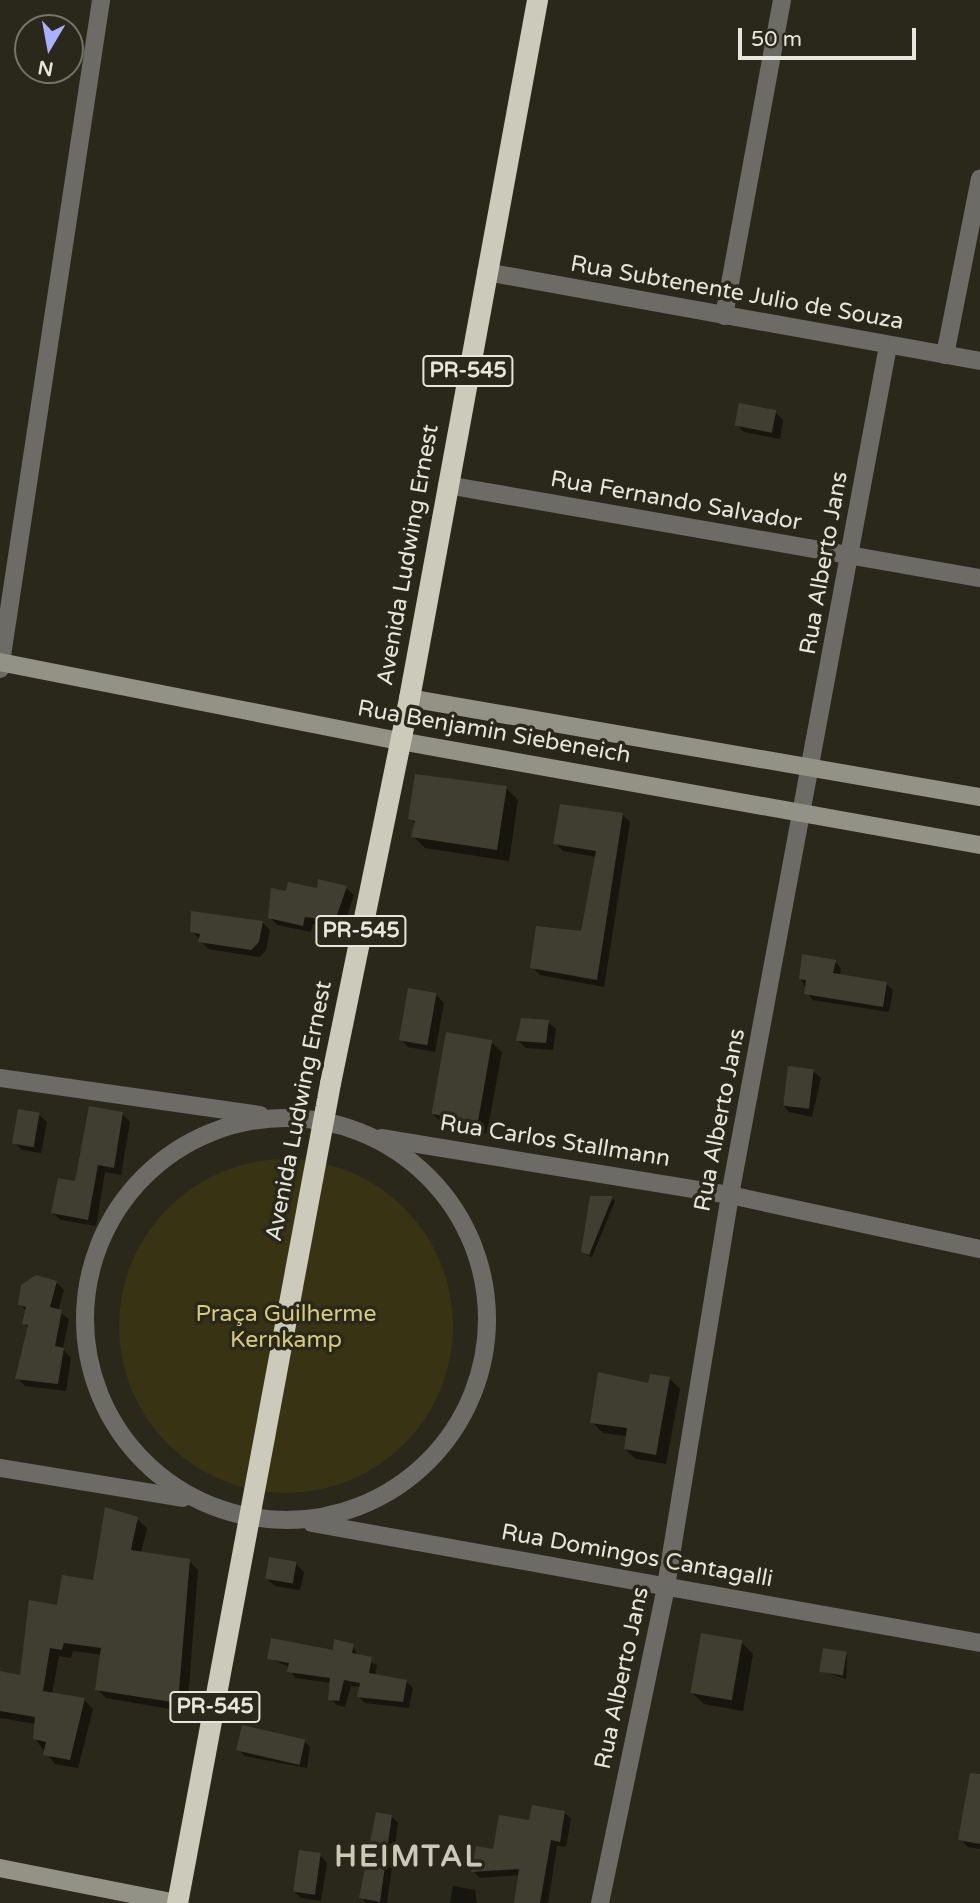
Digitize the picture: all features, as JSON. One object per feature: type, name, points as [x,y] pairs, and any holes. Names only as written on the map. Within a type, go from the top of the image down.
[{"type":"highway","name":"Avenida Ludwing Ernest","points":[[177,1903],[323,1120],[409,698],[537,0]]},
{"type":"street","points":[[0,664],[101,0]]},
{"type":"street","points":[[723,316],[782,0]]},
{"type":"street","points":[[945,355],[980,178]]},
{"type":"street","name":"Rua Subtenente Julio de Souza","points":[[486,272],[980,361]]},
{"type":"street","name":"Rua Alberto Jans","points":[[600,1903],[666,1586],[730,1195],[812,771],[888,346]]},
{"type":"street","name":"Rua Fernando Salvador","points":[[447,485],[980,578]]},
{"type":"street","name":"Rua Benjamin Siebeneich","points":[[0,664],[400,741],[980,845]]},
{"type":"street","name":"Rua Benjamin Siebeneich","points":[[409,698],[812,771],[980,797]]},
{"type":"street","points":[[0,1078],[284,1119]]},
{"type":"street","points":[[0,1468],[194,1499],[284,1519],[323,1518],[357,1509],[402,1485],[437,1455],[465,1415],[480,1379],[488,1340],[487,1304],[477,1252],[457,1213],[431,1179],[397,1152],[368,1135],[323,1120],[284,1119],[249,1122],[203,1136],[151,1169],[131,1189],[112,1220],[90,1268],[83,1332],[100,1401],[119,1434],[145,1465],[194,1499]]},
{"type":"street","name":"Rua Carlos Stallmann","points":[[368,1135],[730,1195],[980,1249]]},
{"type":"street","name":"Rua Domingos Cantagalli","points":[[284,1519],[980,1643]]},
{"type":"street","points":[[0,1868],[177,1903]]},
{"type":"green space","name":"Praça Guilherme Kernkamp","points":[[286,1159],[319,1162],[350,1171],[379,1187],[404,1208],[425,1233],[441,1262],[450,1293],[453,1326],[450,1359],[441,1390],[425,1419],[404,1444],[379,1465],[350,1481],[319,1490],[286,1493],[253,1490],[222,1481],[193,1465],[168,1444],[147,1419],[131,1390],[122,1359],[119,1326],[122,1293],[131,1262],[147,1233],[168,1208],[193,1187],[222,1171],[253,1162]]},
{"type":"building","points":[[739,403],[776,410],[772,433],[735,426]]},
{"type":"building","points":[[415,774],[507,786],[497,850],[411,837],[415,821],[408,819]]},
{"type":"building","points":[[560,804],[623,813],[597,980],[530,968],[536,926],[581,931],[596,851],[553,844]]},
{"type":"building","points":[[318,879],[347,886],[335,921],[305,917],[303,926],[268,918],[271,888],[286,891],[288,882],[317,888]]},
{"type":"building","points":[[191,911],[263,921],[259,942],[251,950],[198,942],[200,934],[190,932]]},
{"type":"building","points":[[802,954],[836,960],[833,973],[887,982],[883,1007],[804,994],[806,980],[799,979]]},
{"type":"building","points":[[408,988],[437,993],[427,1045],[399,1040]]},
{"type":"building","points":[[521,1018],[549,1020],[546,1043],[516,1041]]},
{"type":"building","points":[[446,1032],[492,1040],[478,1122],[432,1114]]},
{"type":"building","points":[[788,1066],[814,1069],[809,1109],[783,1106]]},
{"type":"building","points":[[89,1106],[123,1112],[114,1168],[98,1165],[88,1220],[51,1213],[58,1178],[75,1181]]},
{"type":"building","points":[[18,1109],[40,1113],[34,1147],[12,1143]]},
{"type":"building","points":[[590,1196],[613,1196],[589,1255],[581,1252]]},
{"type":"building","points":[[36,1275],[57,1281],[50,1307],[62,1310],[55,1346],[64,1348],[58,1384],[15,1379],[28,1325],[22,1324],[26,1307],[18,1305],[21,1285]]},
{"type":"building","points":[[598,1372],[648,1383],[650,1374],[670,1377],[656,1455],[624,1449],[627,1428],[590,1423]]},
{"type":"building","points":[[105,1507],[138,1517],[131,1550],[190,1559],[178,1703],[95,1690],[101,1648],[64,1643],[62,1650],[50,1648],[43,1691],[85,1698],[70,1760],[43,1755],[46,1742],[33,1739],[35,1717],[0,1711],[0,1671],[20,1675],[29,1600],[57,1605],[62,1575],[93,1580]]},
{"type":"building","points":[[269,1557],[297,1562],[293,1584],[265,1579]]},
{"type":"building","points":[[701,1633],[742,1640],[732,1700],[690,1693]]},
{"type":"building","points":[[271,1638],[333,1650],[334,1639],[354,1644],[352,1653],[372,1657],[369,1673],[407,1680],[403,1702],[357,1697],[360,1683],[344,1680],[339,1701],[328,1700],[330,1678],[287,1672],[289,1663],[267,1659]]},
{"type":"building","points":[[823,1648],[847,1652],[843,1675],[819,1672]]},
{"type":"building","points":[[242,1725],[305,1740],[299,1765],[236,1750]]},
{"type":"building","points":[[970,1773],[980,1774],[980,1844],[958,1840]]},
{"type":"building","points":[[532,1805],[565,1811],[560,1842],[551,1840],[540,1903],[514,1903],[519,1869],[471,1872],[476,1846],[493,1849],[499,1815],[529,1820]]},
{"type":"building","points":[[376,1812],[392,1815],[380,1902],[359,1898]]},
{"type":"building","points":[[299,1850],[321,1853],[315,1895],[293,1892]]},
{"type":"district","name":"HEIMTAL","points":[[409,1857]]}]
